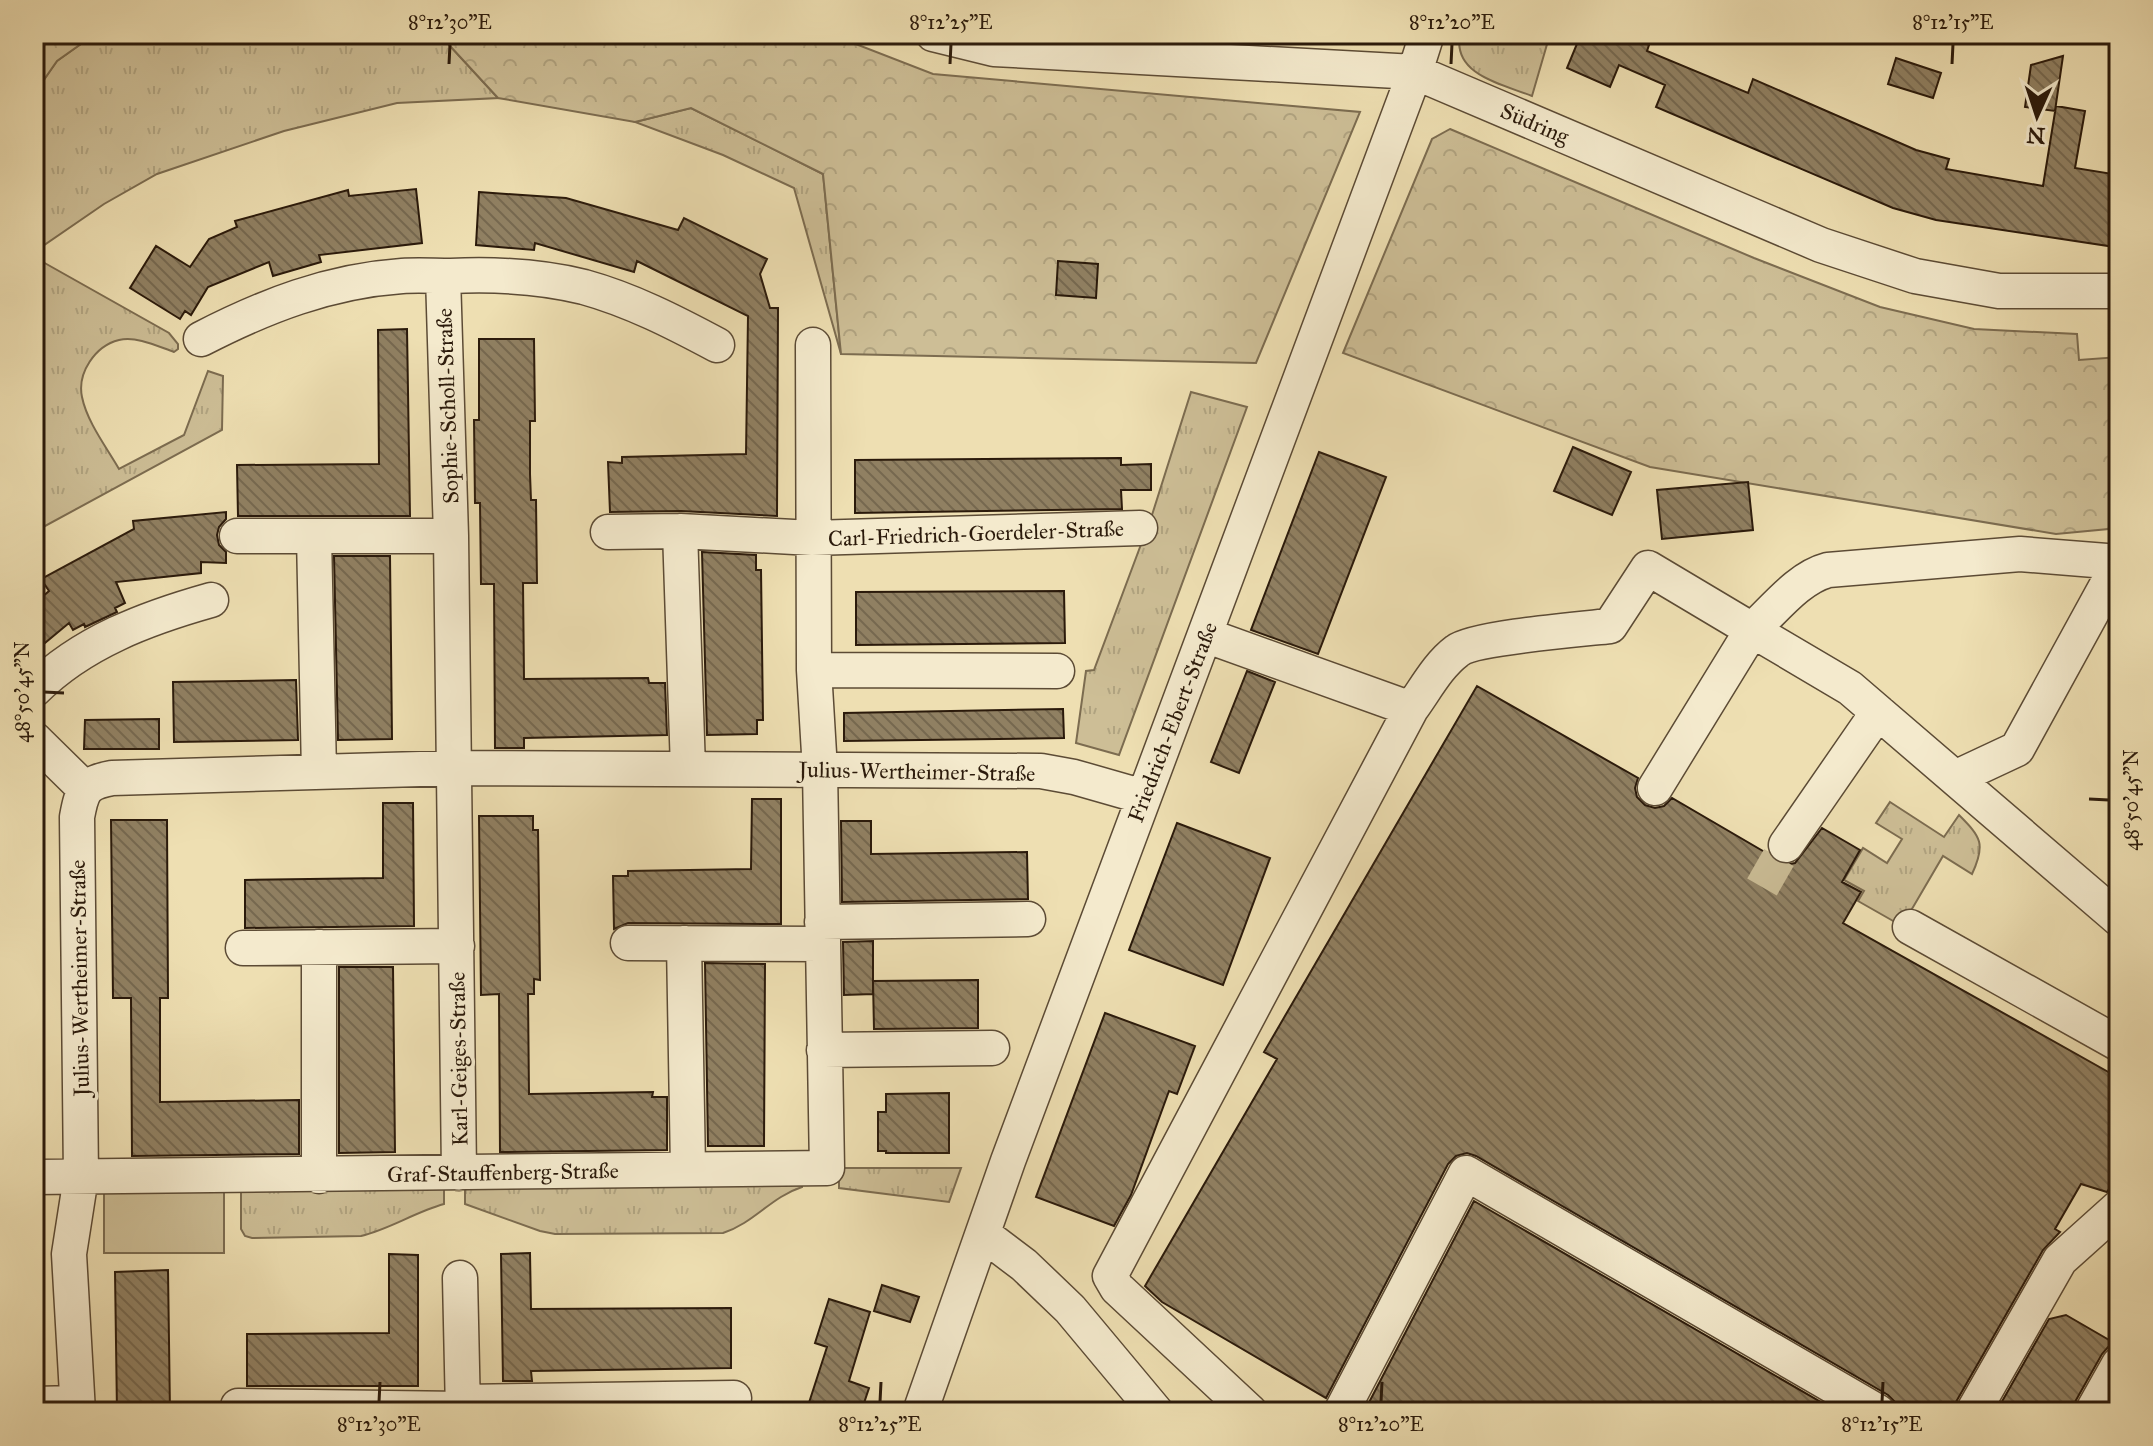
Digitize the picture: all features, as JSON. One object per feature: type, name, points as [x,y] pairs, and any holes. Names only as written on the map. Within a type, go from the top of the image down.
[{"type":"street","name":"Südring","points":[[933,34],[994,49],[1415,72],[1821,245],[1915,276],[1999,291],[2119,291]]},
{"type":"street","name":"Friedrich-Ebert-Straße","points":[[920,1412],[1427,34]]},
{"type":"street","name":"Sophie-Scholl-Straße","points":[[201,339],[247,315],[320,289],[402,276],[500,274],[584,287],[664,317],[717,345]]},
{"type":"street","name":"Sophie-Scholl-Straße","points":[[443,276],[455,768]]},
{"type":"street","name":"Carl-Friedrich-Goerdeler-Straße","points":[[813,345],[814,670],[820,770]]},
{"type":"street","name":"Carl-Friedrich-Goerdeler-Straße","points":[[812,538],[1140,528]]},
{"type":"street","points":[[608,532],[680,531],[812,538]]},
{"type":"street","points":[[680,531],[688,769]]},
{"type":"street","name":"Sophie-Scholl-Straße","points":[[237,536],[451,536]]},
{"type":"street","points":[[314,536],[319,772]]},
{"type":"street","points":[[1655,788],[1752,630],[1815,574],[1828,570],[2020,554],[2119,563],[2017,749],[1955,778]]},
{"type":"street","points":[[1250,1412],[1117,1288],[1110,1276],[1411,709],[1459,648],[1610,626],[1648,568],[1850,688],[2119,919]]},
{"type":"street","points":[[34,690],[45,678],[121,631],[160,614],[211,600]]},
{"type":"street","points":[[1205,635],[1411,709]]},
{"type":"street","points":[[814,670],[1057,671]]},
{"type":"street","points":[[1786,845],[1878,712]]},
{"type":"street","points":[[34,739],[85,789]]},
{"type":"street","name":"Julius-Wertheimer-Straße","points":[[34,1404],[78,1408],[69,1254],[81,1177],[77,817],[85,789],[96,781],[112,778],[455,768],[1041,771],[1144,797]]},
{"type":"street","name":"Karl-Geiges-Straße","points":[[455,768],[459,1173]]},
{"type":"street","name":"Graf-Stauffenberg-Straße","points":[[34,1177],[827,1168],[820,770]]},
{"type":"street","points":[[628,943],[684,943],[1028,919]]},
{"type":"street","points":[[1910,927],[2119,1044]]},
{"type":"street","points":[[684,943],[688,1169]]},
{"type":"street","name":"Karl-Geiges-Straße","points":[[243,948],[457,946]]},
{"type":"street","points":[[319,947],[319,1176]]},
{"type":"street","points":[[824,1050],[992,1048]]},
{"type":"street","points":[[1341,1412],[1466,1173],[1878,1412]]},
{"type":"street","points":[[1973,1412],[2054,1256],[2119,1207]]},
{"type":"street","points":[[983,1234],[1024,1265],[1070,1309],[1156,1412]]},
{"type":"street","points":[[460,1278],[463,1408]]},
{"type":"street","points":[[2092,1412],[2119,1364]]},
{"type":"street","points":[[238,1406],[321,1410],[463,1408],[734,1398]]},
{"type":"green space","points":[[34,34],[95,34],[57,61],[34,94]]},
{"type":"green space","points":[[95,34],[439,34],[498,98],[397,103],[284,131],[157,174],[104,204],[34,252],[34,94],[57,61]]},
{"type":"green space","points":[[439,34],[830,34],[933,74],[1360,112],[1256,363],[841,354],[823,174],[691,108],[635,122],[498,98]]},
{"type":"green space","points":[[1460,34],[1550,34],[1532,96],[1494,82],[1471,68],[1460,48]]},
{"type":"green space","points":[[691,108],[823,174],[841,354],[794,188],[723,155],[635,122]]},
{"type":"green space","points":[[1450,129],[1754,258],[1880,307],[1974,329],[2077,334],[2079,360],[2119,357],[2119,528],[2056,534],[1650,467],[1343,353],[1432,139]]},
{"type":"green space","points":[[34,257],[169,333],[178,344],[174,352],[140,340],[119,340],[95,354],[85,370],[81,388],[85,406],[119,469],[184,435],[208,371],[223,376],[222,430],[34,532]]},
{"type":"green space","points":[[1191,392],[1247,407],[1119,755],[1076,743],[1086,671],[1094,670],[1152,515]]},
{"type":"green space","points":[[34,760],[43,770],[43,810],[34,811]]},
{"type":"green space","points":[[1890,802],[1944,837],[1959,815],[1976,835],[1980,848],[1972,874],[1943,856],[1902,926],[1858,901],[1864,891],[1844,880],[1863,848],[1887,863],[1902,839],[1876,823]]},
{"type":"green space","points":[[839,1168],[961,1168],[949,1202],[839,1188]]},
{"type":"green space","points":[[802,1181],[802,1187],[723,1233],[555,1234],[465,1204],[465,1182]]},
{"type":"green space","points":[[104,1182],[224,1183],[224,1253],[104,1253]]},
{"type":"green space","points":[[241,1182],[444,1182],[444,1204],[361,1236],[252,1238],[245,1236],[241,1229]]},
{"type":"building","points":[[1581,34],[1623,34],[1649,45],[1647,51],[1748,93],[1753,79],[1916,150],[1949,159],[1946,169],[2043,186],[2056,106],[2085,111],[2075,168],[2119,175],[2119,223],[2115,247],[1936,220],[1893,208],[1656,107],[1665,85],[1619,65],[1610,87],[1567,68]]},
{"type":"building","points":[[2063,56],[2055,111],[2025,107],[2031,65]]},
{"type":"building","points":[[1896,58],[1941,73],[1933,98],[1888,84]]},
{"type":"building","points":[[416,189],[422,243],[319,255],[321,262],[273,276],[269,262],[208,287],[191,315],[185,311],[180,319],[130,288],[156,246],[190,267],[209,239],[237,227],[235,221],[348,190],[349,196]]},
{"type":"building","points":[[479,192],[566,198],[678,230],[684,218],[767,259],[760,274],[770,308],[778,308],[777,516],[681,511],[610,512],[608,462],[622,463],[622,457],[746,454],[748,316],[637,261],[634,272],[535,243],[534,250],[476,245]]},
{"type":"building","points":[[1058,261],[1098,264],[1096,298],[1056,295]]},
{"type":"building","points":[[407,329],[410,516],[238,516],[237,465],[379,464],[378,330]]},
{"type":"building","points":[[479,339],[534,339],[535,421],[530,421],[530,474],[531,500],[536,500],[537,583],[523,583],[524,679],[648,678],[649,683],[665,683],[667,735],[524,738],[524,748],[495,748],[494,584],[481,584],[480,503],[475,503],[474,420],[479,420]]},
{"type":"building","points":[[1573,447],[1631,472],[1612,515],[1554,491]]},
{"type":"building","points":[[1319,452],[1386,477],[1318,654],[1251,630]]},
{"type":"building","points":[[1121,458],[1121,465],[1151,464],[1151,490],[1121,490],[1122,509],[855,513],[855,460]]},
{"type":"building","points":[[1748,482],[1753,530],[1662,539],[1657,490]]},
{"type":"building","points":[[226,512],[226,519],[217,535],[219,545],[226,552],[226,563],[201,562],[201,573],[116,582],[125,603],[115,608],[117,612],[73,630],[69,623],[34,652],[34,604],[49,591],[41,579],[134,529],[133,521]]},
{"type":"building","points":[[702,552],[756,555],[756,570],[761,570],[763,720],[757,720],[757,734],[707,735]]},
{"type":"building","points":[[334,556],[390,556],[392,739],[338,740]]},
{"type":"building","points":[[1064,591],[1065,643],[856,645],[856,592]]},
{"type":"building","points":[[1247,671],[1275,682],[1239,773],[1211,762]]},
{"type":"building","points":[[296,680],[298,740],[174,742],[173,682]]},
{"type":"building","points":[[1477,686],[1638,778],[1635,788],[1637,797],[1645,805],[1655,808],[1664,806],[1672,798],[1768,854],[1775,862],[1785,865],[1795,863],[1822,828],[1860,850],[1842,882],[1861,892],[1843,923],[2119,1078],[2119,1173],[2107,1192],[2081,1184],[2055,1229],[2060,1232],[2043,1250],[1953,1412],[1898,1412],[1896,1403],[1888,1395],[1467,1153],[1456,1156],[1448,1164],[1326,1398],[1162,1302],[1145,1286],[1277,1059],[1264,1052]]},
{"type":"building","points":[[1063,709],[1064,738],[844,741],[844,713]]},
{"type":"building","points":[[159,719],[159,749],[84,749],[85,720]]},
{"type":"building","points":[[752,799],[781,799],[781,924],[628,923],[614,929],[613,876],[628,876],[628,871],[751,869]]},
{"type":"building","points":[[383,803],[413,803],[414,926],[245,928],[245,880],[383,878]]},
{"type":"building","points":[[479,816],[533,816],[533,830],[538,830],[540,980],[534,979],[534,994],[528,994],[529,1094],[653,1092],[652,1097],[667,1097],[667,1150],[500,1152],[499,994],[481,995]]},
{"type":"building","points":[[111,820],[167,820],[168,998],[160,998],[160,1102],[299,1100],[299,1154],[132,1156],[131,998],[113,998]]},
{"type":"building","points":[[841,821],[871,821],[871,854],[1027,852],[1028,899],[842,902]]},
{"type":"building","points":[[1177,823],[1270,858],[1223,985],[1129,950]]},
{"type":"building","points":[[873,941],[873,994],[844,995],[843,942]]},
{"type":"building","points":[[705,963],[765,964],[764,1146],[708,1146]]},
{"type":"building","points":[[339,967],[393,967],[395,1152],[339,1153]]},
{"type":"building","points":[[978,980],[978,1028],[874,1029],[873,981]]},
{"type":"building","points":[[1105,1013],[1195,1046],[1177,1094],[1169,1091],[1131,1195],[1114,1226],[1036,1197]]},
{"type":"building","points":[[949,1093],[949,1153],[878,1151],[878,1112],[886,1112],[886,1094]]},
{"type":"building","points":[[1474,1201],[1838,1412],[1364,1412]]},
{"type":"building","points":[[530,1253],[531,1309],[731,1308],[731,1368],[531,1371],[532,1381],[503,1381],[501,1254]]},
{"type":"building","points":[[389,1254],[418,1255],[418,1386],[247,1386],[247,1334],[389,1333]]},
{"type":"building","points":[[168,1270],[170,1412],[117,1412],[115,1272]]},
{"type":"building","points":[[882,1285],[919,1297],[910,1322],[874,1311]]},
{"type":"building","points":[[829,1299],[870,1312],[849,1381],[869,1388],[861,1412],[806,1412],[827,1347],[815,1343]]},
{"type":"building","points":[[2066,1315],[2116,1344],[2102,1354],[2072,1412],[1996,1412],[2049,1319]]},
{"type":"tunnel","points":[[1762,887],[1786,845]]}]
